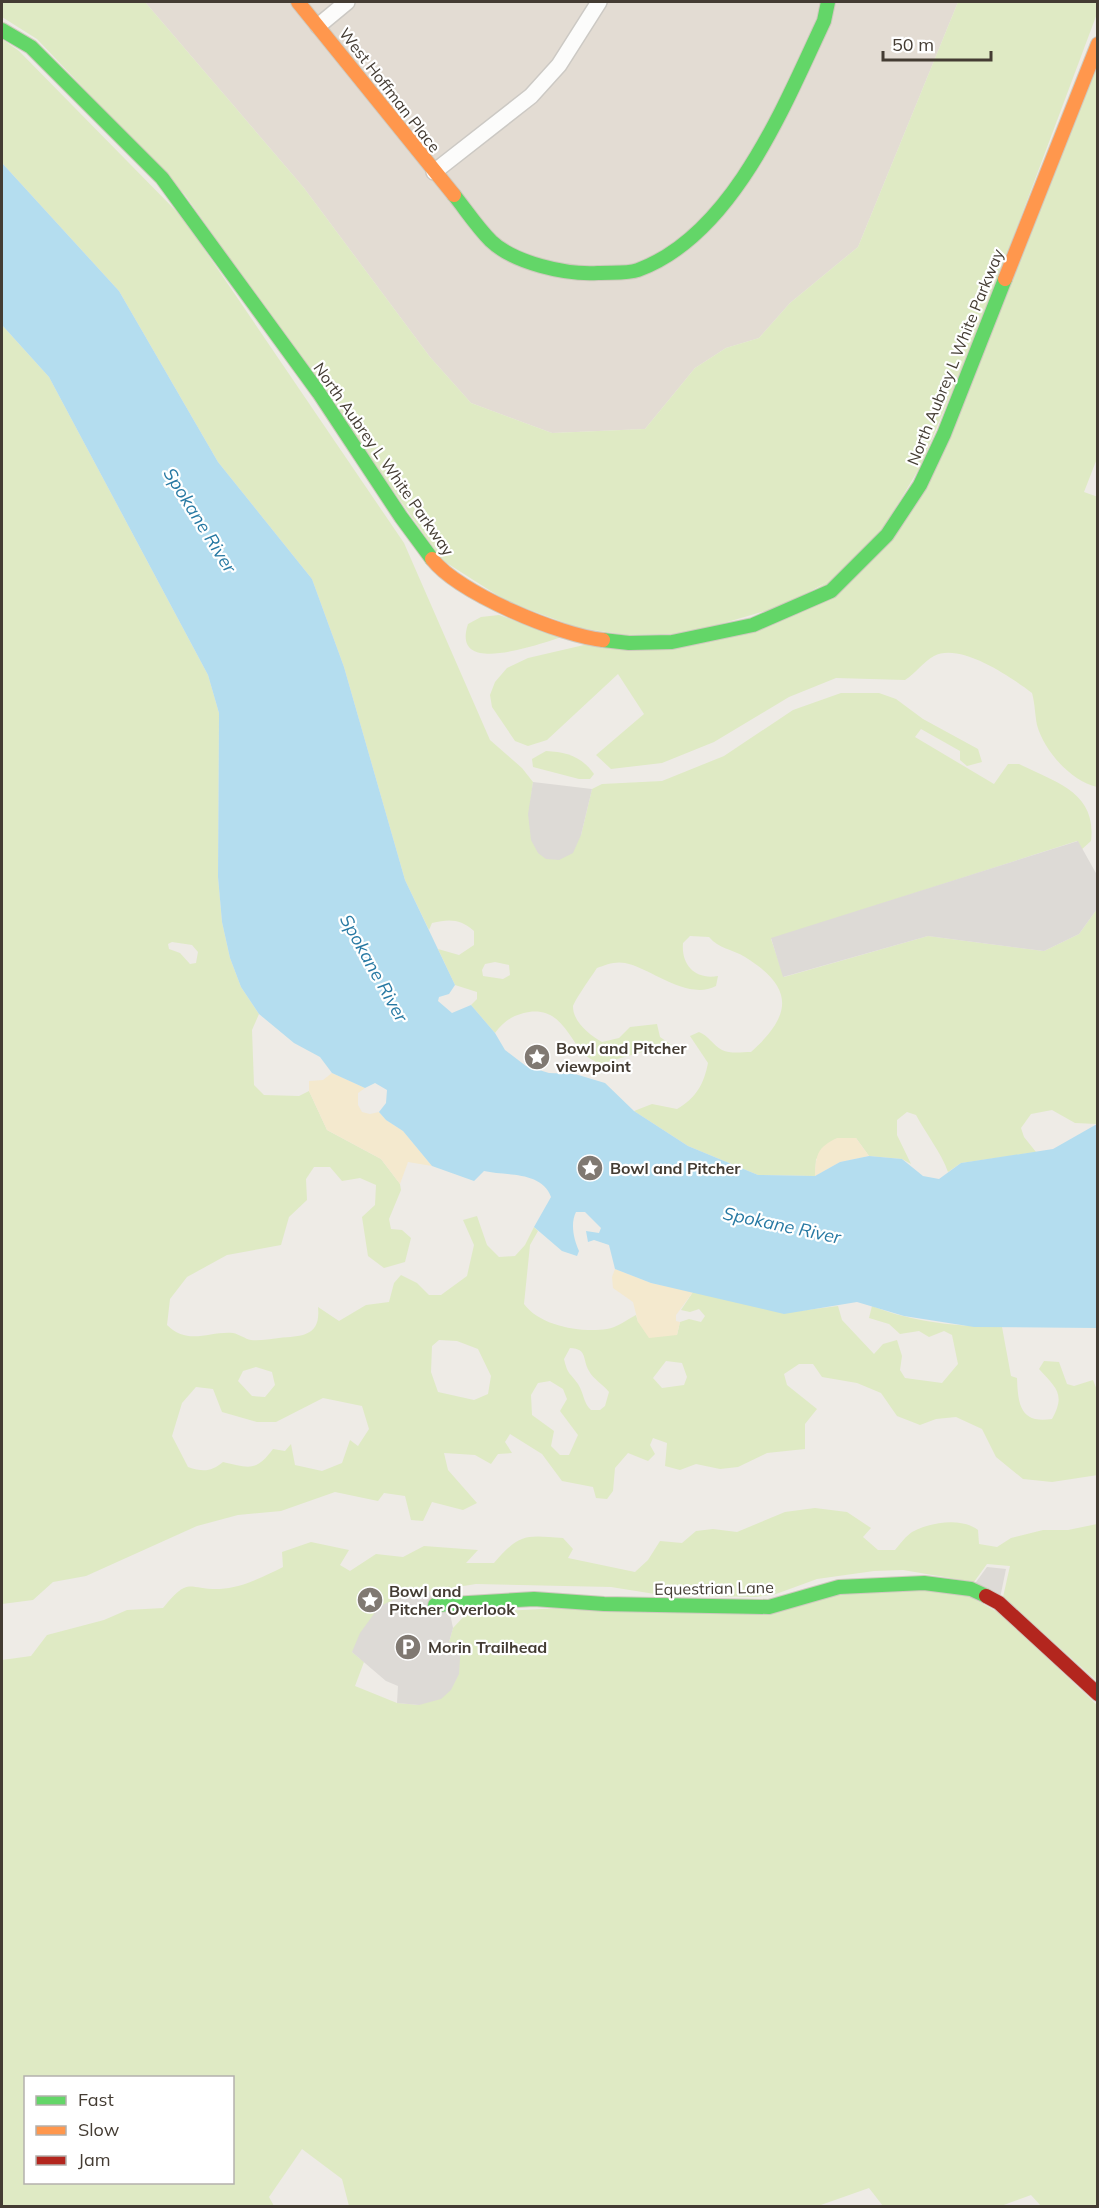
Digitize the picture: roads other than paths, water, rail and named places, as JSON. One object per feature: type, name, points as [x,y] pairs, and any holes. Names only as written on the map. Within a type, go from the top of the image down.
[{"type":"street","name":"West Hoffman Place","points":[[298,2],[492,242],[530,263],[580,274],[637,271],[690,242],[733,191],[772,133],[824,21],[828,2]]},
{"type":"street","points":[[318,26],[347,2]]},
{"type":"street","points":[[434,172],[531,96],[559,65],[598,2]]},
{"type":"street","name":"North Aubrey L White Parkway","points":[[2,30],[31,47],[162,178],[319,393],[401,517],[441,570],[517,612],[583,638],[629,643],[672,642],[753,625],[831,591],[887,535],[920,485],[944,434],[1098,45]]},
{"type":"street","name":"Equestrian Lane","points":[[435,1605],[534,1599],[626,1605],[769,1607],[839,1587],[924,1583],[970,1589],[999,1603],[1098,1694]]},
{"type":"water","name":"Spokane River","points":[[2,163],[119,291],[218,462],[312,579],[344,667],[405,880],[455,985],[449,994],[439,997],[438,1001],[452,1013],[471,1005],[495,1033],[505,1050],[526,1066],[549,1073],[575,1074],[605,1083],[634,1111],[688,1146],[758,1175],[815,1176],[840,1162],[869,1156],[902,1159],[923,1176],[939,1179],[961,1163],[1053,1149],[1097,1124],[1097,1328],[974,1327],[904,1316],[857,1302],[784,1314],[651,1283],[615,1269],[609,1245],[594,1240],[588,1242],[586,1231],[599,1233],[601,1228],[585,1212],[576,1212],[573,1222],[574,1237],[579,1251],[577,1256],[562,1251],[534,1227],[551,1197],[540,1183],[522,1176],[484,1171],[474,1181],[432,1166],[403,1131],[386,1120],[379,1112],[386,1103],[387,1090],[375,1083],[365,1088],[332,1073],[320,1057],[294,1043],[259,1014],[241,987],[230,958],[222,922],[218,877],[219,713],[208,675],[49,377],[2,325]]},
{"type":"place","name":"Bowl and Pitcher viewpoint","points":[[537,1057]]},
{"type":"place","name":"Bowl and Pitcher","points":[[590,1168]]},
{"type":"place","name":"Bowl and Pitcher Overlook","points":[[370,1600]]},
{"type":"place","name":"Morin Trailhead","points":[[408,1647]]}]
